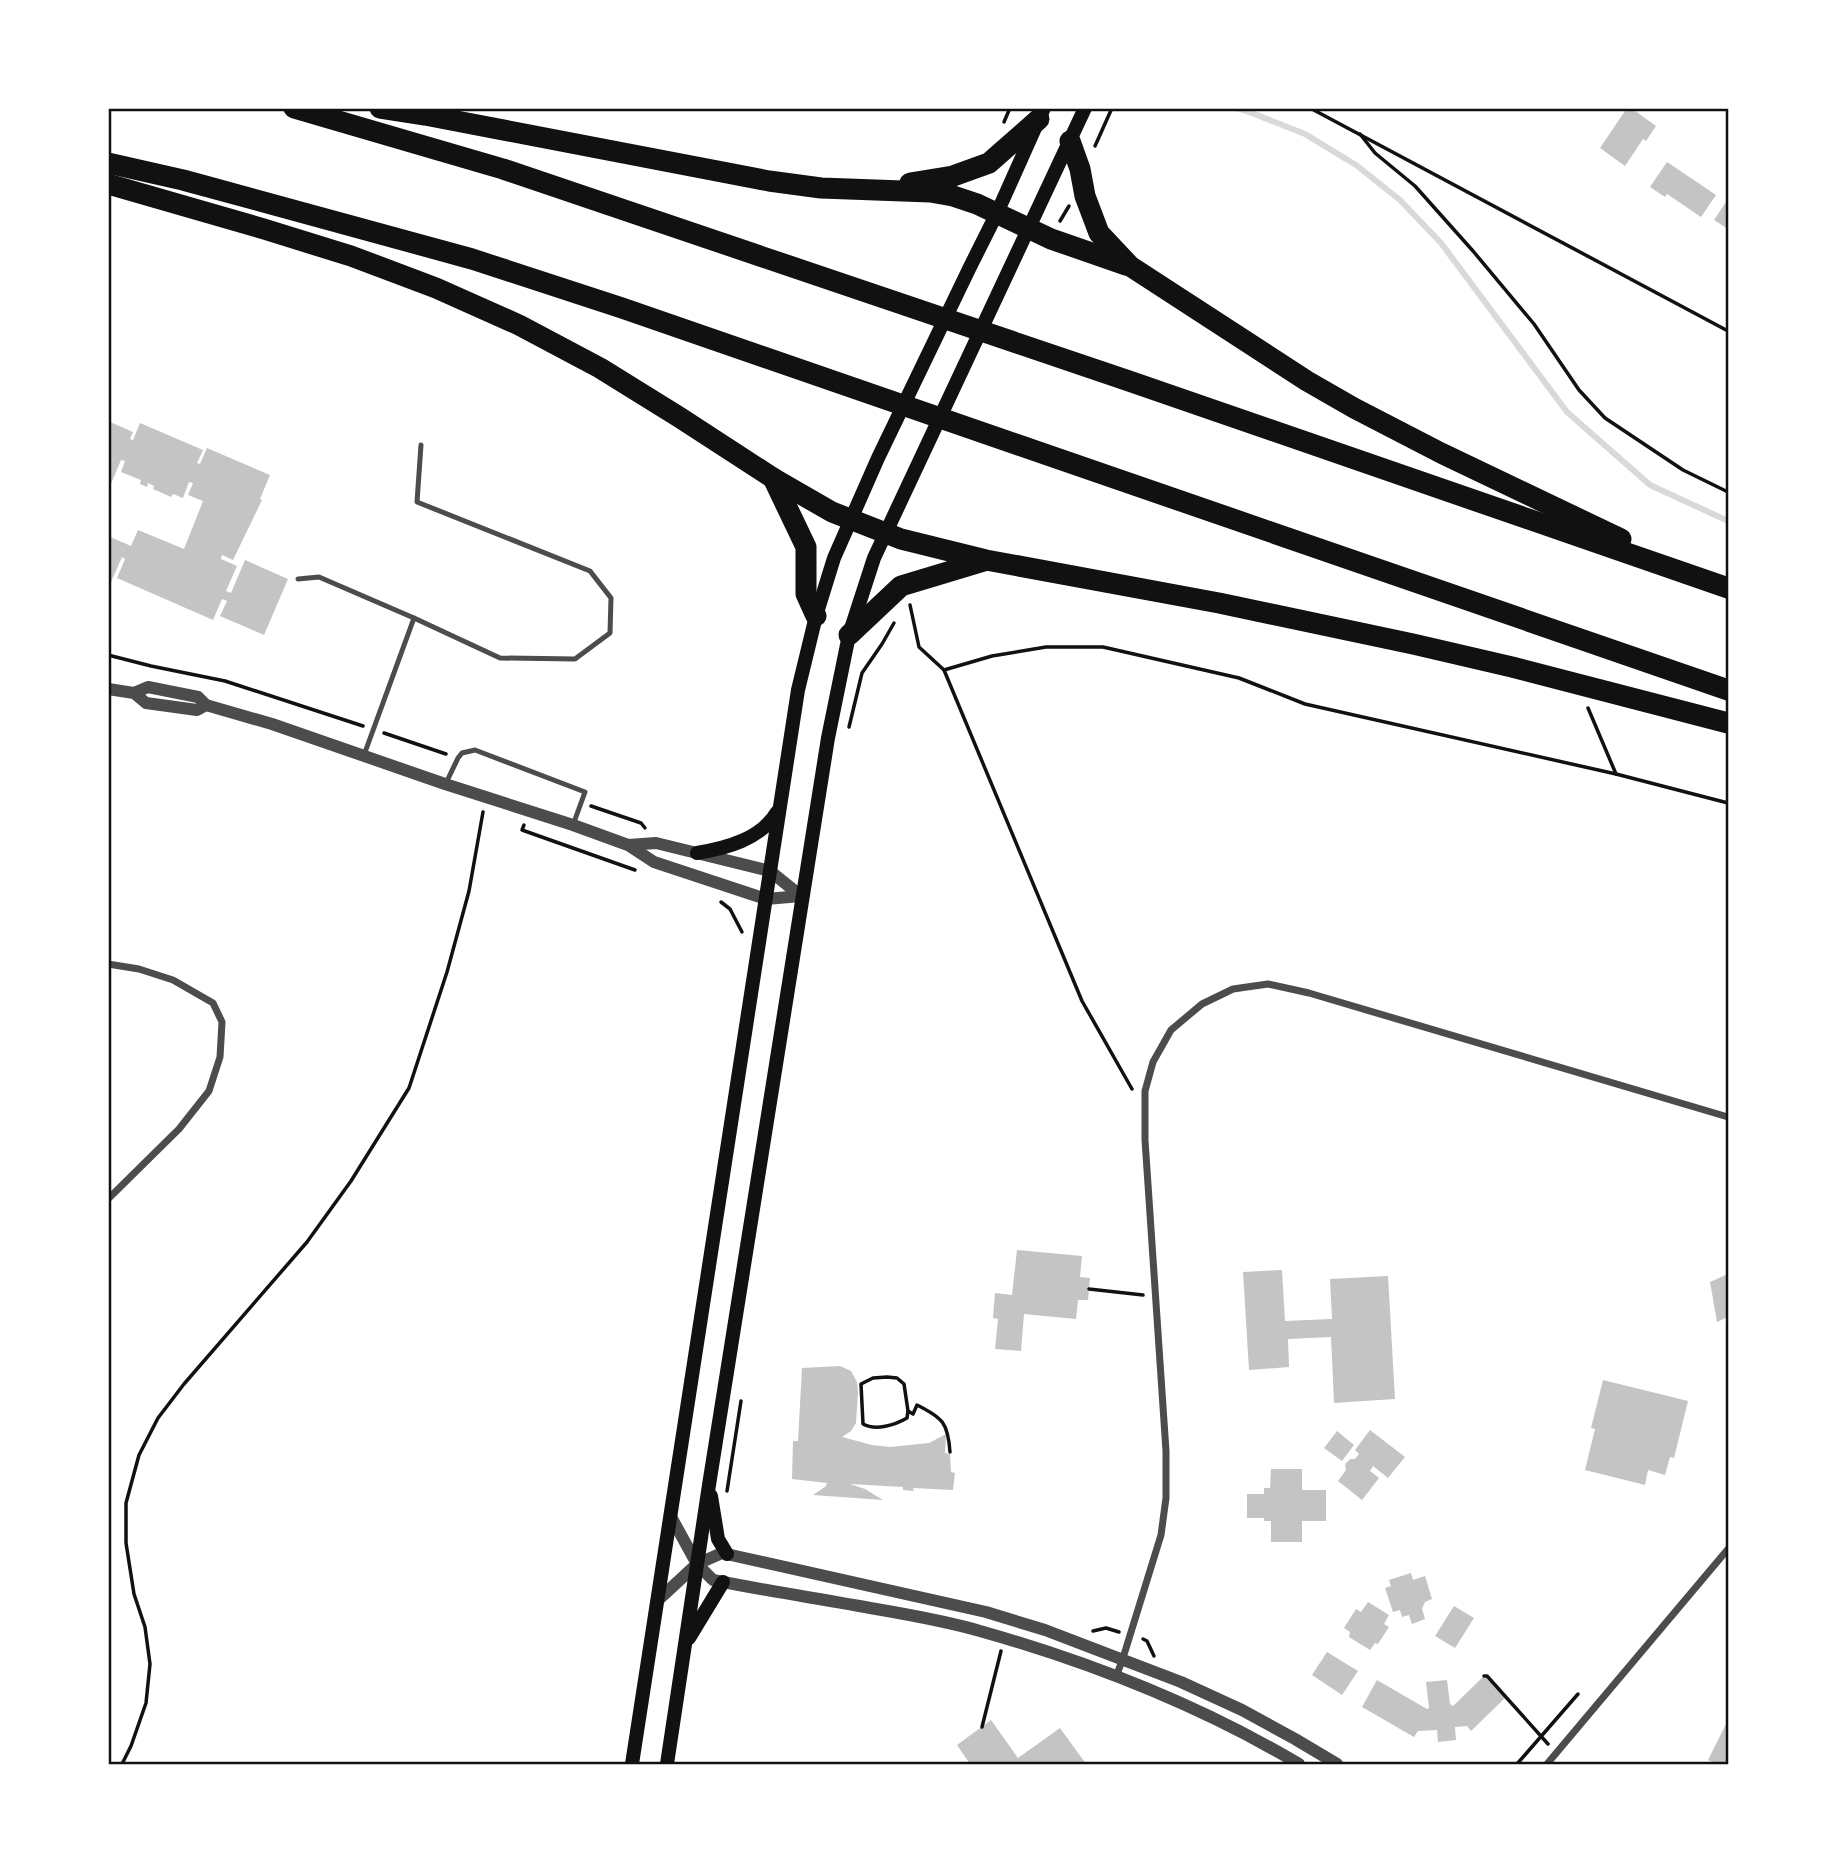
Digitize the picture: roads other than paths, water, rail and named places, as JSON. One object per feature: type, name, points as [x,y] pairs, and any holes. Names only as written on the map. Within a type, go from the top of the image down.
[{"type":"highway","points":[[294,108],[503,169],[1728,588]]},
{"type":"highway","points":[[380,108],[769,181],[821,188],[930,192],[953,196],[977,204],[1051,239],[1130,266]]},
{"type":"highway","points":[[870,189],[953,176],[989,163],[1042,114]]},
{"type":"highway","points":[[1070,141],[1080,169],[1085,196],[1099,233],[1130,266],[1307,381],[1354,408],[1441,453],[1706,580]]},
{"type":"highway","points":[[108,163],[183,180],[472,259],[622,308],[1728,690]]},
{"type":"highway","points":[[108,184],[314,244],[436,288],[519,325],[600,368],[773,478],[832,512],[914,543],[986,560],[1219,603],[1352,631],[1512,667],[1728,723]]},
{"type":"highway","points":[[773,478],[806,547],[806,594],[816,616]]},
{"type":"highway","points":[[849,635],[901,586],[986,560]]},
{"type":"main road","points":[[667,1765],[802,896],[828,738],[849,635],[874,558],[1085,108]]},
{"type":"main road","points":[[632,1765],[798,690],[816,616],[834,558],[878,458],[1042,114]]},
{"type":"main road","points":[[697,853],[737,844],[770,824],[780,806]]},
{"type":"main road","points":[[709,1485],[718,1539],[727,1554]]},
{"type":"main road","points":[[685,1644],[723,1582]]},
{"type":"street","points":[[108,689],[134,693],[148,687],[198,696],[206,705],[272,724],[628,845],[654,862],[766,899],[802,896]]},
{"type":"street","points":[[628,845],[656,842],[770,872],[802,896]]},
{"type":"street","points":[[108,964],[139,969],[183,985],[213,1003],[222,1022],[220,1057],[209,1091],[179,1129],[108,1199]]},
{"type":"street","points":[[1116,1677],[1161,1535],[1166,1498],[1166,1451],[1145,1140],[1145,1091],[1153,1062],[1171,1030],[1202,1004],[1233,989],[1268,984],[1309,993],[1728,1117]]},
{"type":"street","points":[[670,1516],[697,1564],[713,1580],[922,1617],[1039,1649],[1116,1677],[1230,1726],[1299,1765]]},
{"type":"street","points":[[1547,1765],[1728,1549]]},
{"type":"street","points":[[657,1601],[697,1564],[722,1553],[986,1612],[1123,1658],[1181,1682],[1242,1710],[1336,1765]]},
{"type":"lane","points":[[298,579],[319,577],[500,658],[575,659],[610,634],[611,598],[590,571],[417,502],[421,445]]},
{"type":"lane","points":[[364,755],[414,618]]},
{"type":"lane","points":[[446,784],[462,753],[475,750],[585,792],[573,825]]},
{"type":"waterway","points":[[1236,108],[1305,134],[1356,165],[1400,200],[1441,243],[1567,412],[1650,485],[1728,521]]}]
